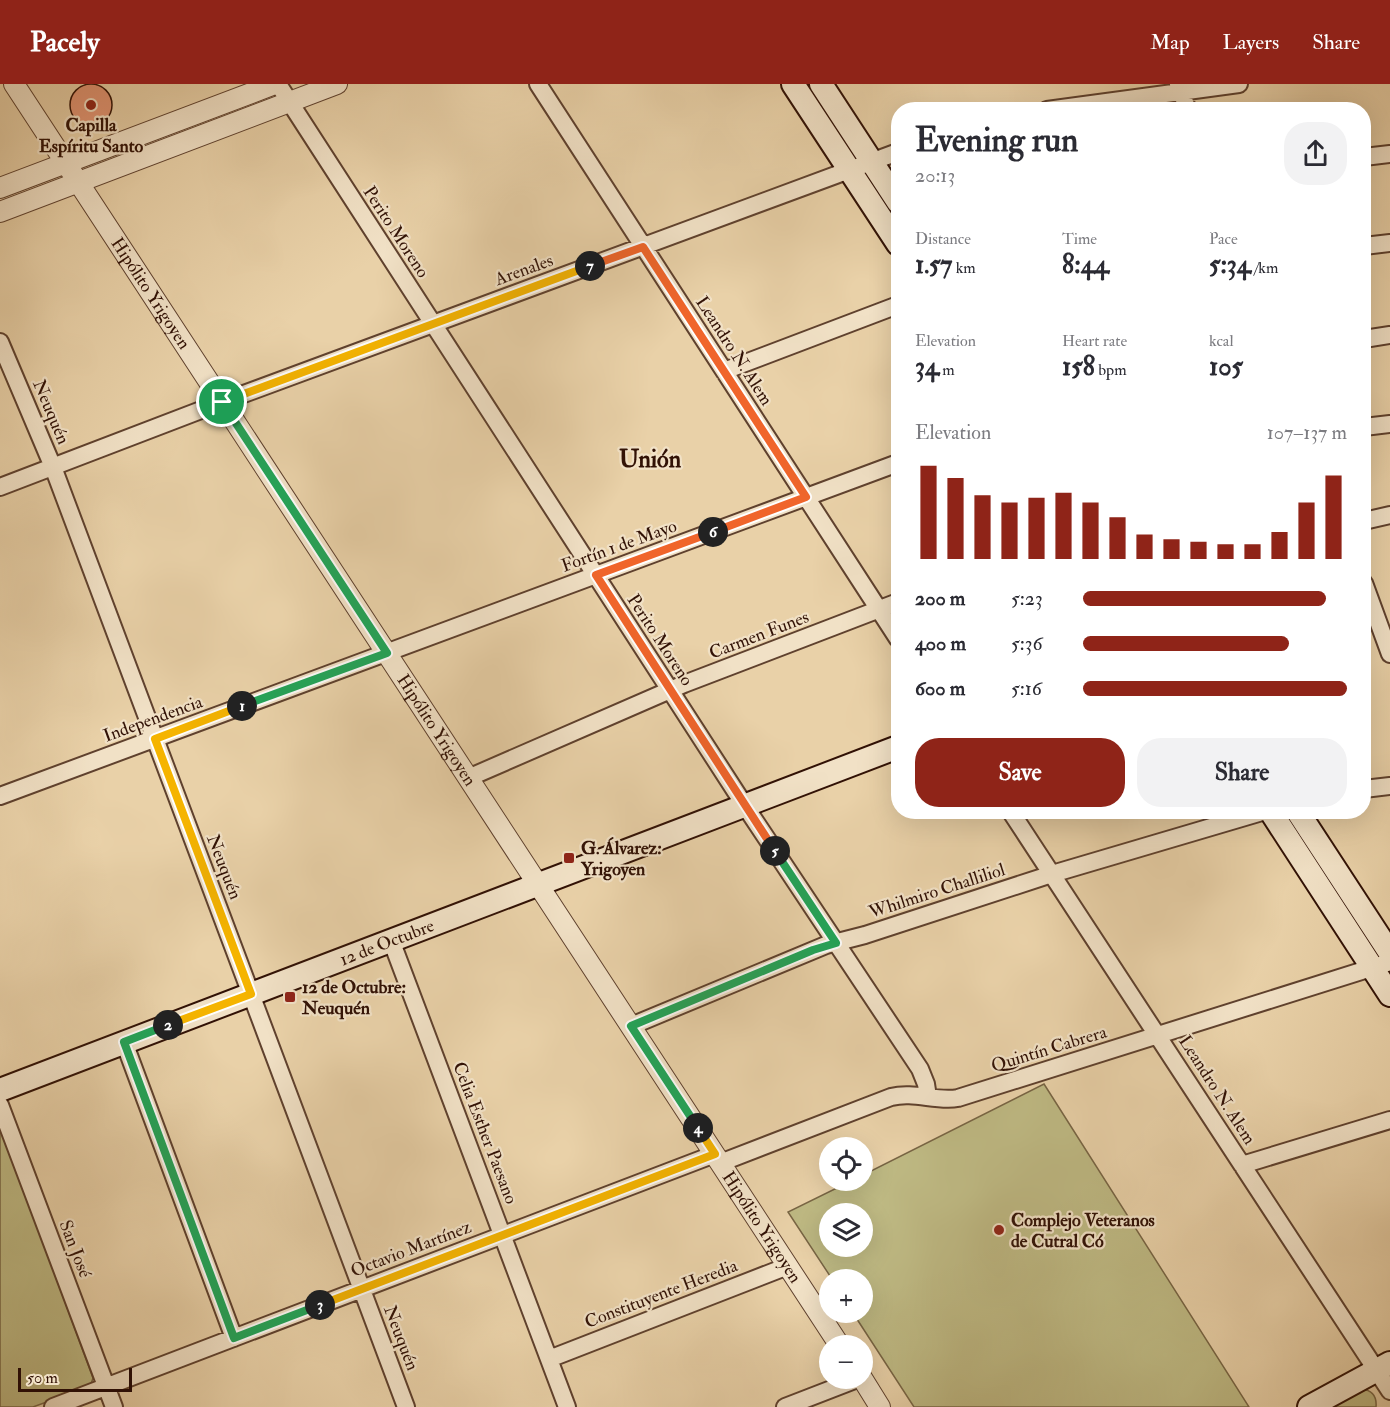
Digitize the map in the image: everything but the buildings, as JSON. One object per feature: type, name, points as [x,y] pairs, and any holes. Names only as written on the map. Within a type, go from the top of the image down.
[{"type":"main road","points":[[793,84],[891,233]]},
{"type":"main road","points":[[821,84],[891,191]]},
{"type":"main road","name":"12 de Octubre","points":[[0,1090],[891,750]]},
{"type":"main road","points":[[1276,819],[1381,965],[1390,995]]},
{"type":"main road","points":[[1303,819],[1390,953]]},
{"type":"main road","points":[[1309,1407],[1383,1367]]},
{"type":"street","name":"Hipólito Yrigoyen","points":[[14,84],[833,1335]]},
{"type":"street","points":[[0,188],[277,84]]},
{"type":"street","name":"Perito Moreno","points":[[277,84],[745,806],[920,1069],[925,1079],[928,1096]]},
{"type":"street","points":[[0,212],[338,84]]},
{"type":"street","name":"Leandro N. Alem","points":[[538,84],[891,627]]},
{"type":"street","points":[[1095,102],[1180,88],[1239,84]]},
{"type":"street","points":[[1371,156],[1390,154]]},
{"type":"street","name":"Arenales","points":[[0,487],[222,402],[891,155]]},
{"type":"street","points":[[1371,245],[1390,243]]},
{"type":"street","points":[[724,371],[891,308]]},
{"type":"street","points":[[1371,338],[1390,335]]},
{"type":"street","name":"Neuquén","points":[[0,342],[53,467],[406,1407]]},
{"type":"street","points":[[1371,426],[1390,424]]},
{"type":"street","name":"Fortín 1 de Mayo","points":[[387,653],[891,466]]},
{"type":"street","points":[[1371,519],[1390,515]]},
{"type":"street","name":"Carmen Funes","points":[[468,778],[670,691],[891,605]]},
{"type":"street","points":[[1376,609],[1390,654]]},
{"type":"street","name":"Independencia","points":[[0,796],[387,653]]},
{"type":"street","points":[[1371,788],[1390,786]]},
{"type":"street","name":"Leandro N. Alem","points":[[1016,819],[1242,1165],[1383,1367],[1390,1391]]},
{"type":"street","name":"Whilmiro Challiliol","points":[[631,1026],[813,950],[865,936],[1052,874],[1238,819]]},
{"type":"street","name":"Celia Esther Paesano","points":[[391,940],[567,1407]]},
{"type":"street","name":"Quintín Cabrera","points":[[718,1158],[891,1097],[903,1094],[958,1098],[1381,965]]},
{"type":"street","points":[[124,1042],[234,1338]]},
{"type":"street","name":"San José","points":[[0,1105],[114,1407]]},
{"type":"street","points":[[1242,1165],[1390,1120]]},
{"type":"street","name":"Octavio Martínez","points":[[53,1407],[502,1235],[718,1158]]},
{"type":"street","name":"Constituyente Heredia","points":[[549,1359],[788,1266]]},
{"type":"street","points":[[785,1407],[832,1389]]},
{"type":"street","points":[[868,1389],[880,1407]]},
{"type":"shaded area","name":"Complejo Veteranos de Cutral Có","points":[[1044,1084],[1249,1407],[914,1407],[873,1344],[873,1335],[867,1335],[859,1323],[873,1323],[873,1269],[825,1269],[788,1212],[831,1191],[873,1191],[873,1170]]},
{"type":"shaded area","points":[[0,1126],[93,1378],[91,1384],[85,1388],[33,1407],[0,1407]]},
{"type":"shaded area","points":[[1361,1389],[1373,1394],[1376,1407],[1325,1407]]},
{"type":"place","name":"Capilla Espíritu Santo","points":[[91,105]]},
{"type":"place","name":"G. Álvarez: Yrigoyen","points":[[569,858]]},
{"type":"place","name":"12 de Octubre: Neuquén","points":[[290,997]]},
{"type":"place","name":"Complejo Veteranos de Cutral Có","points":[[999,1230]]},
{"type":"district","name":"Unión","points":[[650,459]]},
{"type":"route","points":[[643,247],[806,497],[596,575],[836,943],[813,950],[631,1026],[715,1154],[234,1338],[124,1042],[251,994],[155,739],[387,653],[222,402],[643,247]]}]
